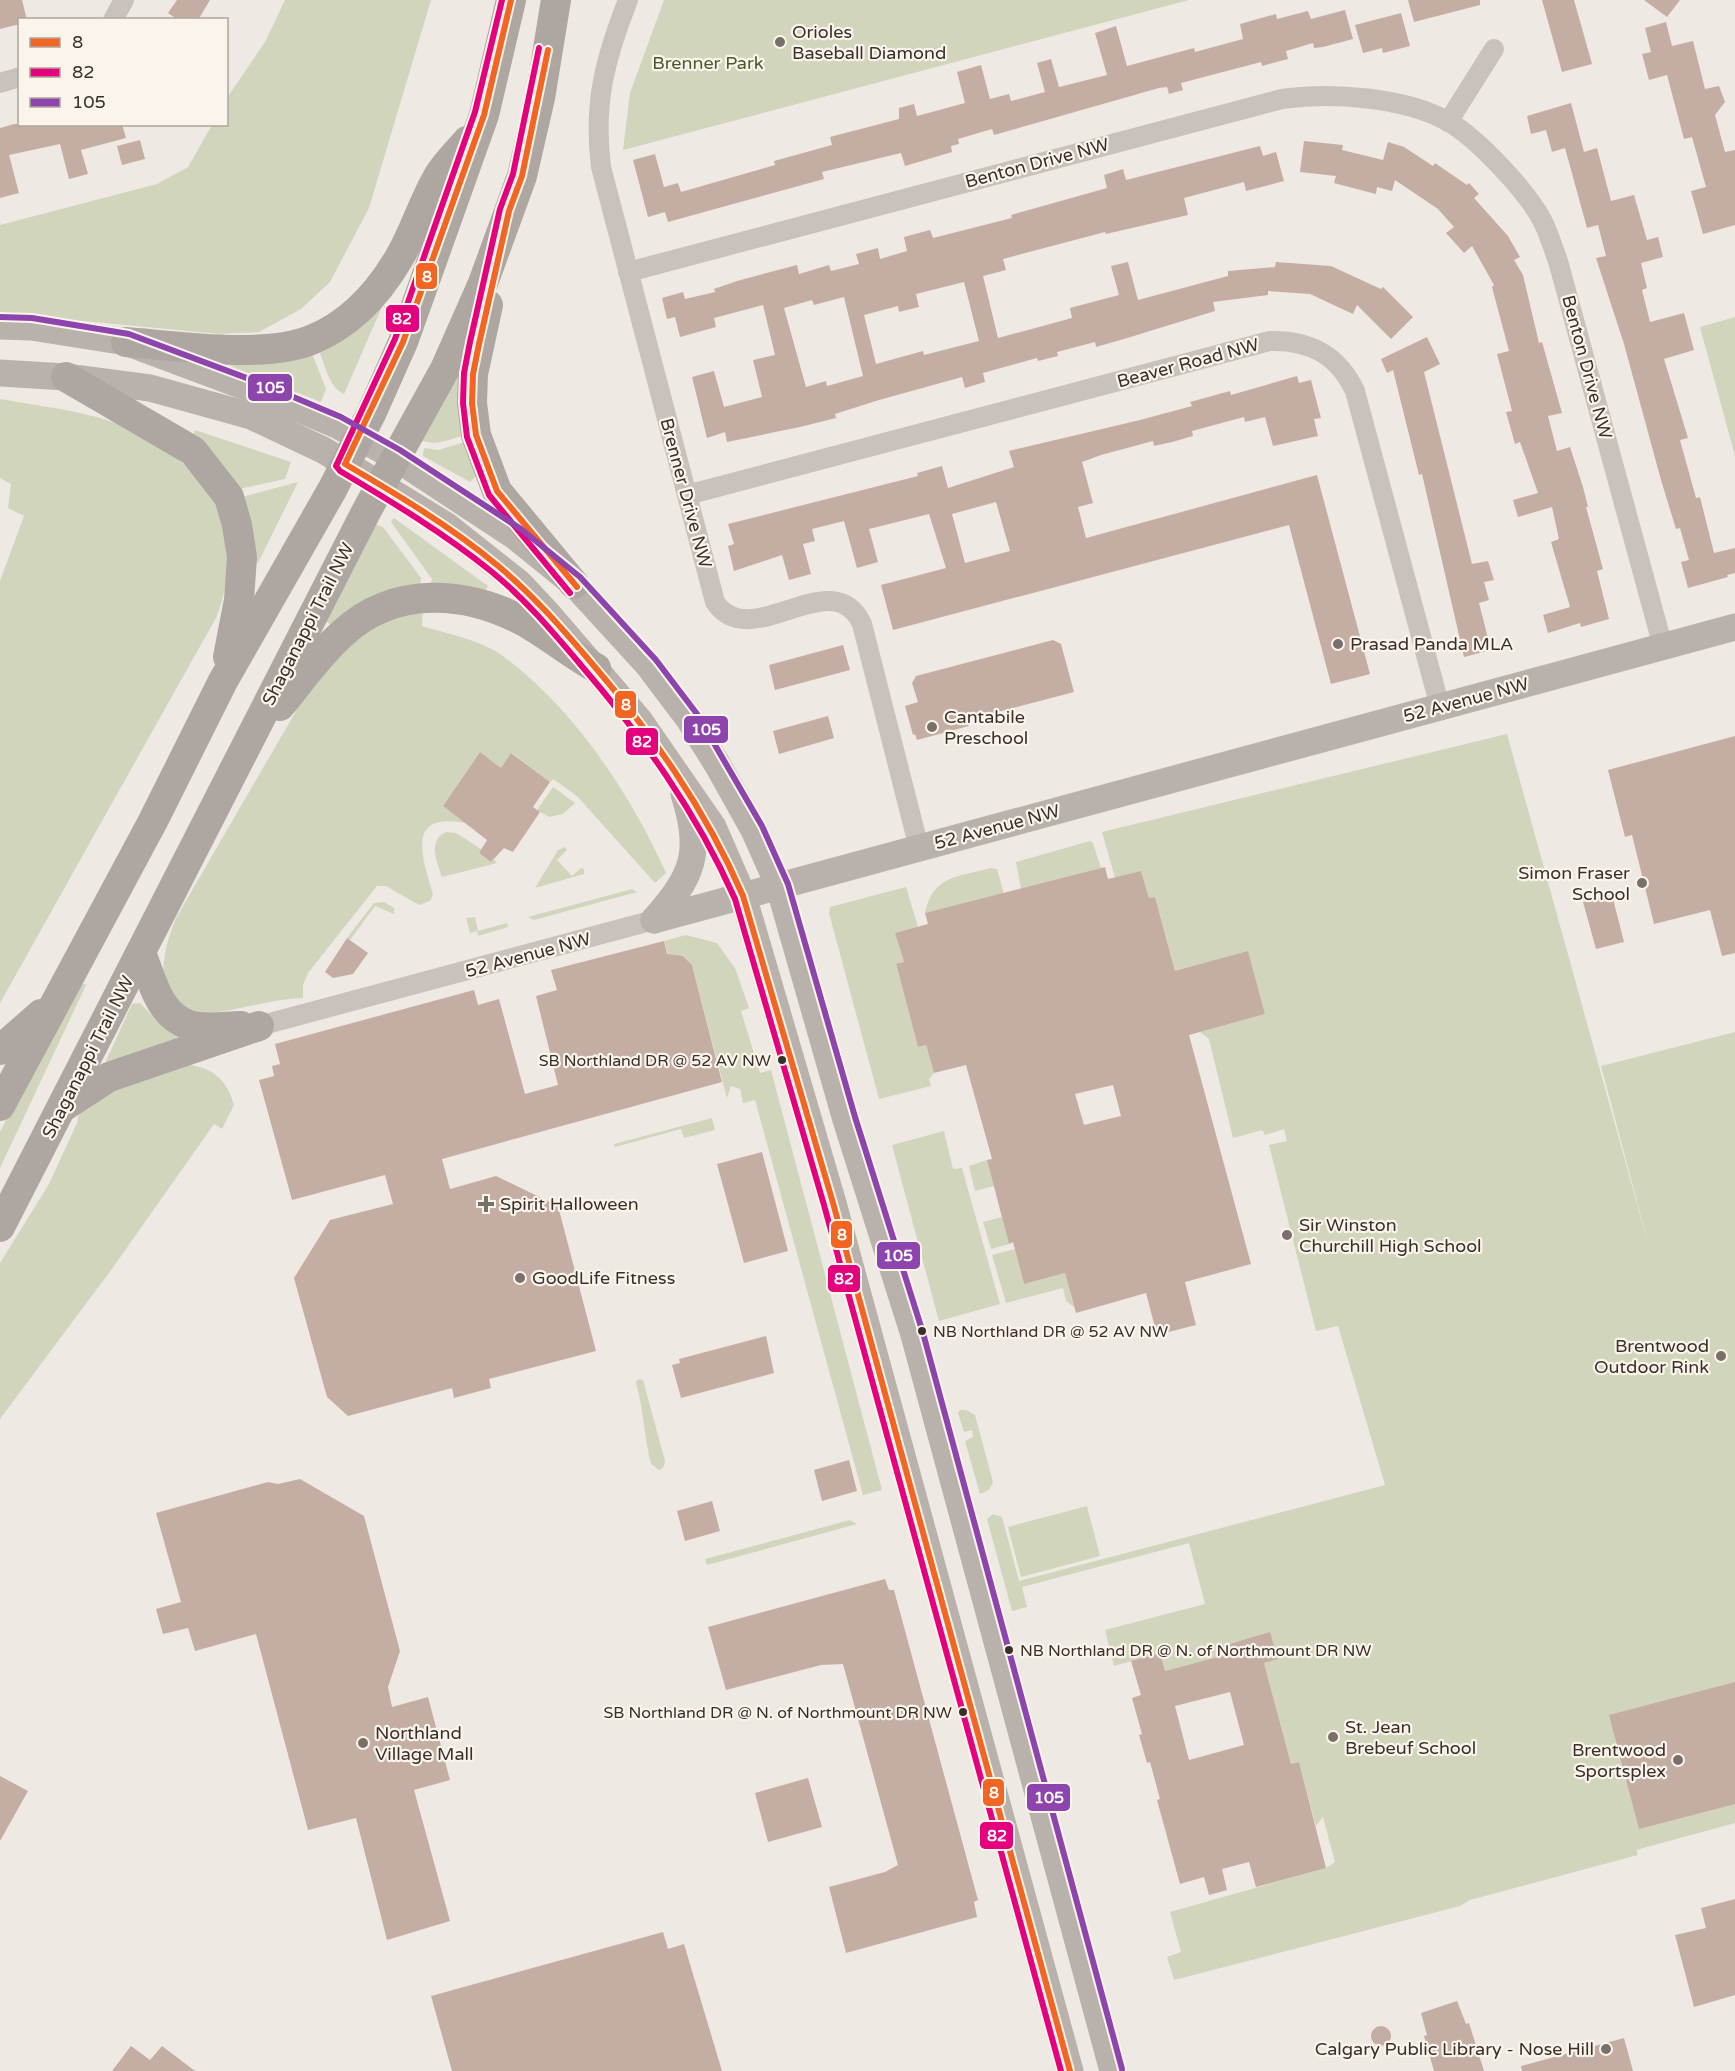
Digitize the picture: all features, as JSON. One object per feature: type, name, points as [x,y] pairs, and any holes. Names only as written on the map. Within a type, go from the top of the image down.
[{"type":"main road","points":[[0,1106],[52,1005],[153,821],[223,681],[360,437],[403,342],[480,124],[511,0]]},
{"type":"main road","name":"Shaganappi Trail NW","points":[[0,1227],[381,484],[445,369],[483,283],[522,176],[540,98],[556,0]]},
{"type":"main road","points":[[126,342],[219,349],[274,347],[310,340],[357,313],[379,289],[400,257],[423,213],[436,178],[480,124]]},
{"type":"main road","points":[[509,212],[473,374],[472,403],[476,435],[497,491],[574,584]]},
{"type":"main road","points":[[66,377],[193,451],[229,497],[237,525],[242,557],[239,600],[223,681]]},
{"type":"main road","points":[[242,753],[342,633],[367,614],[409,599],[452,597],[486,607],[523,621],[568,653],[596,668]]},
{"type":"main road","points":[[141,953],[158,997],[167,1012],[189,1025],[259,1026]]},
{"type":"main road","points":[[0,1050],[52,1005]]},
{"type":"main road","points":[[63,1107],[109,1077],[259,1026]]},
{"type":"street","points":[[114,18],[124,0]]},
{"type":"street","name":"Brenner Drive NW","points":[[628,0],[605,65],[597,130],[601,167],[713,595],[721,610],[727,615],[754,619],[824,601],[849,606],[856,613],[862,624],[919,848]]},
{"type":"street","points":[[1448,122],[1494,49]]},
{"type":"street","points":[[0,83],[18,78]]},
{"type":"street","name":"Benton Drive NW","points":[[628,272],[1282,99],[1318,96],[1374,99],[1448,122],[1468,137],[1518,186],[1543,221],[1558,261],[1663,647]]},
{"type":"street","points":[[0,326],[31,327],[126,342],[257,391],[337,424],[360,437],[507,530],[574,584],[649,666],[689,719],[733,789],[779,886],[846,1120],[914,1335],[1113,2071]]},
{"type":"street","name":"Beaver Road NW","points":[[687,495],[1270,341],[1300,342],[1328,355],[1341,367],[1355,391],[1440,707]]},
{"type":"street","points":[[0,373],[66,377],[150,388],[251,416],[323,450],[447,526],[519,583],[596,668],[639,720],[713,827],[743,896],[833,1203],[1070,2071]]},
{"type":"street","name":"52 Avenue NW","points":[[259,1026],[1735,627]]},
{"type":"street","points":[[654,920],[684,884],[692,861],[690,812],[678,776]]},
{"type":"green space","points":[[285,0],[431,0],[369,208],[330,282],[301,309],[259,332],[219,334],[0,313],[0,225],[157,184],[188,167],[211,126],[228,126],[228,97],[265,42]]},
{"type":"green space","name":"Brenner Park","points":[[664,0],[1189,0],[623,150],[630,93]]},
{"type":"green space","points":[[374,306],[381,309],[344,394],[331,381],[319,351]]},
{"type":"green space","points":[[1735,317],[1735,456],[1700,327]]},
{"type":"green space","points":[[455,351],[464,435],[436,443],[418,439]]},
{"type":"green space","points":[[312,353],[326,389],[321,402],[231,366],[233,358]]},
{"type":"green space","points":[[0,399],[85,414],[110,421],[158,444],[180,461],[217,502],[226,522],[230,562],[217,616],[0,1003],[0,581],[24,516],[8,508],[11,484],[0,478]]},
{"type":"green space","points":[[195,430],[291,462],[285,479],[239,489],[192,439]]},
{"type":"green space","points":[[465,442],[476,476],[470,482],[423,456],[424,448],[438,450]]},
{"type":"green space","points":[[298,482],[258,563],[250,560],[242,497]]},
{"type":"green space","points":[[394,518],[488,586],[483,594],[431,584],[432,579],[391,522]]},
{"type":"green space","points":[[376,524],[383,527],[421,578],[420,585],[331,625],[324,620]]},
{"type":"green space","points":[[423,607],[422,626],[464,638],[494,650],[554,701],[577,727],[618,783],[666,873],[655,883],[577,796],[553,779],[550,782],[512,753],[501,768],[480,752],[443,806],[465,823],[446,821],[433,824],[425,831],[422,841],[425,867],[433,895],[430,901],[419,905],[386,886],[377,886],[308,973],[303,985],[303,998],[217,1012],[188,1013],[164,990],[165,953],[176,918],[299,706],[359,630]]},
{"type":"green space","points":[[1507,734],[1652,1258],[1601,1066],[1735,1032],[1735,1823],[1636,1850],[1638,1855],[1470,1900],[1460,1906],[1174,1980],[1167,1957],[1181,1952],[1170,1912],[1326,1868],[1335,1862],[1323,1817],[1316,1826],[1299,1762],[1291,1764],[1264,1663],[1278,1659],[1270,1633],[1223,1645],[1225,1655],[1165,1671],[1160,1653],[1114,1666],[1105,1630],[1205,1604],[1189,1543],[1022,1587],[1027,1607],[1012,1611],[987,1519],[993,1514],[1002,1517],[1019,1581],[1385,1485],[1338,1326],[1316,1331],[1269,1145],[1287,1141],[1284,1129],[1265,1135],[1262,1130],[1233,1138],[1209,1039],[1200,1032],[1265,1014],[1248,952],[1178,981],[1155,897],[1149,898],[1141,871],[1115,878],[1102,832]]},
{"type":"green space","points":[[553,787],[575,803],[563,814],[549,817],[537,810]]},
{"type":"green space","points":[[446,832],[456,833],[481,849],[479,853],[491,862],[494,859],[497,863],[442,877],[435,846],[440,836]]},
{"type":"green space","points":[[1090,841],[1093,843],[1101,868],[1021,889],[1016,862]]},
{"type":"green space","points":[[565,847],[567,850],[557,860],[572,876],[581,868],[584,869],[584,874],[535,888],[558,850]]},
{"type":"green space","points":[[991,868],[997,869],[1004,894],[925,913],[934,891],[941,884],[958,876]]},
{"type":"green space","points":[[906,887],[918,927],[895,933],[904,962],[896,965],[918,1047],[926,1045],[934,1073],[929,1079],[931,1086],[879,1099],[829,913],[830,907]]},
{"type":"green space","points":[[632,889],[637,892],[534,920],[528,917]]},
{"type":"green space","points":[[384,902],[394,908],[394,914],[375,906],[350,940],[347,938],[374,903]]},
{"type":"green space","points":[[475,917],[478,931],[507,923],[508,927],[478,936],[477,931],[470,933],[466,918]]},
{"type":"green space","points":[[686,935],[717,943],[735,968],[749,1008],[741,1011],[760,1073],[771,1070],[882,1490],[863,1495],[755,1100],[743,1103],[740,1089],[731,1086],[727,1098],[692,965],[683,956],[668,955],[664,941]]},
{"type":"green space","points":[[78,981],[86,985],[0,1168],[0,1132]]},
{"type":"green space","points":[[140,1003],[158,1022],[187,1035],[108,1064],[106,1061],[132,1004]]},
{"type":"green space","points":[[190,1065],[213,1073],[228,1089],[234,1105],[222,1129],[214,1124],[114,1266],[0,1419],[0,1263],[49,1184],[77,1123],[79,1113],[102,1095]]},
{"type":"green space","points":[[712,1118],[715,1130],[684,1138],[681,1129],[615,1147],[614,1144]]},
{"type":"green space","points":[[944,1131],[953,1169],[962,1168],[1000,1304],[939,1321],[892,1145]]},
{"type":"green space","points":[[987,1160],[994,1186],[975,1191],[969,1166]]},
{"type":"green space","points":[[1002,1217],[1009,1244],[991,1249],[983,1222]]},
{"type":"green space","points":[[1015,1249],[1024,1284],[1065,1273],[1074,1307],[1066,1301],[1063,1288],[1006,1303],[992,1255]]},
{"type":"green space","points":[[638,1379],[643,1380],[665,1461],[664,1467],[659,1470],[651,1464],[636,1383]]},
{"type":"green space","points":[[960,1410],[966,1410],[975,1415],[993,1482],[989,1490],[980,1494],[965,1441],[973,1437],[972,1430],[964,1432],[958,1413]]},
{"type":"green space","points":[[1087,1506],[1100,1556],[1021,1577],[1008,1527]]},
{"type":"green space","points":[[850,1520],[857,1524],[707,1565],[705,1559]]},
{"type":"building","points":[[0,0],[22,0],[26,18],[18,18],[18,24],[0,29]]},
{"type":"building","points":[[177,0],[210,0],[199,18],[175,18],[168,13]]},
{"type":"building","points":[[1408,0],[1480,0],[1480,5],[1414,22]]},
{"type":"building","points":[[1542,0],[1574,0],[1592,64],[1562,72]]},
{"type":"building","points":[[1644,0],[1680,0],[1667,17]]},
{"type":"building","points":[[1345,10],[1353,39],[1314,48],[1313,43],[1286,51],[1288,59],[1262,66],[1261,62],[1181,83],[1183,90],[1169,94],[1167,87],[1159,88],[994,135],[992,129],[958,139],[959,144],[951,146],[952,152],[905,166],[901,153],[822,172],[824,179],[668,222],[665,212],[648,217],[633,160],[655,154],[664,187],[678,183],[681,192],[775,165],[774,161],[832,145],[830,137],[899,119],[899,108],[914,104],[917,116],[965,103],[957,72],[981,65],[990,99],[1009,94],[1011,101],[1045,92],[1037,63],[1051,59],[1059,87],[1107,75],[1095,33],[1116,26],[1127,66],[1194,48],[1195,52],[1243,39],[1240,24],[1276,14],[1277,19],[1308,11],[1311,19]]},
{"type":"building","points":[[1401,13],[1410,46],[1383,53],[1382,48],[1363,53],[1355,25]]},
{"type":"building","points":[[1666,22],[1672,46],[1693,41],[1705,89],[1719,86],[1725,102],[1715,115],[1725,152],[1735,150],[1735,225],[1703,234],[1691,191],[1706,187],[1692,137],[1684,139],[1667,75],[1649,80],[1642,54],[1651,52],[1645,28]]},
{"type":"building","points":[[1571,103],[1584,152],[1597,148],[1611,201],[1634,195],[1647,240],[1658,237],[1663,257],[1641,263],[1647,288],[1642,290],[1650,322],[1684,313],[1694,350],[1664,359],[1688,438],[1680,440],[1696,498],[1700,497],[1714,553],[1735,548],[1735,573],[1727,575],[1728,577],[1688,588],[1681,562],[1689,560],[1680,528],[1676,529],[1624,344],[1596,258],[1606,256],[1598,225],[1587,228],[1565,148],[1552,152],[1546,130],[1531,134],[1527,116]]},
{"type":"building","points":[[14,124],[18,126],[123,126],[126,138],[81,150],[88,174],[69,179],[60,144],[9,155],[19,193],[0,198],[0,128]]},
{"type":"building","points":[[140,140],[145,159],[122,165],[117,146]]},
{"type":"building","points":[[1304,141],[1343,145],[1342,150],[1383,160],[1388,142],[1404,147],[1433,166],[1435,163],[1467,185],[1469,183],[1479,194],[1474,198],[1508,236],[1520,257],[1514,260],[1523,275],[1539,343],[1542,342],[1562,413],[1548,416],[1557,451],[1570,447],[1583,487],[1588,507],[1586,507],[1603,569],[1597,571],[1609,619],[1581,627],[1580,623],[1548,633],[1543,615],[1570,607],[1551,542],[1559,539],[1552,507],[1518,517],[1513,500],[1538,493],[1520,442],[1515,444],[1506,412],[1512,411],[1497,354],[1509,351],[1492,287],[1494,285],[1472,246],[1464,253],[1446,233],[1454,227],[1438,209],[1395,180],[1392,191],[1377,187],[1376,194],[1334,183],[1336,176],[1300,172]]},
{"type":"building","points":[[1260,146],[1263,156],[1276,152],[1284,181],[1246,191],[1244,182],[1184,198],[1188,215],[1106,234],[1105,232],[1003,259],[1006,270],[983,276],[998,338],[1072,318],[1070,308],[1119,295],[1111,266],[1128,262],[1138,300],[1228,276],[1228,271],[1275,267],[1276,262],[1331,266],[1381,289],[1383,287],[1413,317],[1391,339],[1357,305],[1353,314],[1310,294],[1268,291],[1268,295],[1213,302],[1215,311],[1124,339],[1096,347],[1095,342],[1057,352],[1058,356],[1038,361],[1037,358],[983,373],[985,382],[965,388],[962,377],[879,400],[835,414],[836,418],[800,427],[727,442],[725,432],[707,438],[692,377],[714,371],[724,407],[762,397],[753,360],[775,355],[763,305],[714,318],[716,327],[680,337],[675,317],[667,319],[662,298],[683,292],[685,299],[715,292],[714,289],[737,281],[797,265],[799,274],[829,265],[831,271],[859,264],[856,254],[878,248],[880,259],[907,251],[904,237],[930,230],[933,238],[1012,218],[1011,215],[1107,188],[1104,175],[1123,169],[1126,180]],"holes":[[[964,282],[979,341],[924,355],[923,351],[876,364],[864,315],[898,306],[899,312],[919,307],[916,294]],[[844,297],[863,376],[827,386],[826,381],[806,387],[784,308],[812,300],[814,305]]]},
{"type":"building","points":[[1427,337],[1440,364],[1424,372],[1472,564],[1488,561],[1494,580],[1484,582],[1489,600],[1479,603],[1491,650],[1464,657],[1422,474],[1419,475],[1393,370],[1387,373],[1381,359]]},
{"type":"building","points":[[1297,376],[1299,383],[1311,380],[1321,418],[1314,419],[1318,436],[1273,446],[1265,417],[1245,422],[1244,417],[1192,431],[1193,436],[1172,442],[1154,446],[1153,441],[1082,462],[1093,503],[1078,507],[1086,538],[1317,475],[1370,674],[1331,684],[1289,525],[893,630],[881,585],[946,568],[929,514],[869,529],[878,562],[857,568],[844,521],[812,529],[815,541],[803,544],[811,574],[789,580],[782,555],[734,571],[728,546],[734,544],[728,524],[918,476],[917,473],[942,466],[948,488],[1014,467],[1009,451],[1192,406],[1190,402],[1230,391],[1231,395]],"holes":[[[996,502],[1010,551],[965,563],[952,514]]]},
{"type":"building","points":[[1053,640],[1061,644],[1074,692],[967,720],[969,726],[917,740],[915,734],[913,735],[905,706],[918,702],[912,683],[916,676]]},
{"type":"building","points":[[843,645],[850,670],[775,690],[769,665]]},
{"type":"building","points":[[828,716],[834,738],[779,754],[773,731]]},
{"type":"building","points":[[1735,736],[1735,953],[1722,956],[1710,910],[1654,924],[1632,835],[1625,837],[1608,770]]},
{"type":"building","points":[[480,752],[501,768],[511,753],[550,782],[533,807],[540,812],[513,852],[504,848],[491,862],[479,853],[487,840],[443,806]]},
{"type":"building","points":[[1105,867],[1108,879],[1141,871],[1149,898],[1155,897],[1175,971],[1248,951],[1265,1014],[1189,1035],[1251,1264],[1185,1282],[1196,1325],[1157,1335],[1146,1293],[1076,1313],[1065,1273],[1024,1284],[1013,1242],[1009,1244],[987,1160],[992,1159],[966,1065],[934,1073],[926,1045],[918,1047],[896,964],[904,962],[895,933],[928,924],[925,913]],"holes":[[[1113,1085],[1121,1116],[1084,1125],[1075,1094]]]},
{"type":"building","points":[[1612,895],[1624,942],[1596,949],[1583,902]]},
{"type":"building","points":[[347,938],[368,953],[353,974],[333,978],[325,972]]},
{"type":"building","points":[[664,941],[667,954],[683,956],[692,965],[722,1082],[442,1159],[450,1189],[496,1176],[558,1206],[596,1351],[489,1379],[491,1388],[454,1398],[452,1388],[348,1416],[327,1397],[294,1278],[330,1220],[393,1204],[385,1175],[292,1200],[259,1080],[274,1076],[272,1066],[280,1064],[275,1044],[474,990],[478,1005],[499,999],[525,1094],[558,1085],[536,996],[557,990],[551,970]]},
{"type":"building","points":[[762,1152],[788,1251],[744,1263],[717,1164]]},
{"type":"building","points":[[766,1336],[774,1373],[681,1398],[672,1365],[680,1363],[679,1359]]},
{"type":"building","points":[[849,1460],[857,1491],[822,1501],[814,1470]]},
{"type":"building","name":"Northland Village Mall","points":[[300,1479],[364,1516],[400,1651],[388,1687],[392,1707],[428,1697],[450,1780],[414,1790],[450,1921],[387,1940],[356,1818],[308,1830],[256,1634],[195,1651],[188,1628],[163,1634],[156,1609],[181,1602],[156,1513],[268,1482],[278,1484]]},
{"type":"building","points":[[712,1501],[720,1531],[685,1541],[677,1511]]},
{"type":"building","points":[[885,1579],[889,1590],[894,1590],[978,1900],[974,1902],[977,1917],[846,1953],[829,1887],[885,1872],[898,1865],[843,1664],[821,1665],[726,1690],[708,1627]]},
{"type":"building","points":[[1270,1632],[1278,1659],[1264,1663],[1291,1764],[1299,1762],[1326,1868],[1256,1887],[1249,1862],[1222,1869],[1227,1890],[1209,1895],[1204,1877],[1180,1884],[1157,1800],[1160,1799],[1150,1762],[1147,1763],[1139,1735],[1142,1734],[1132,1698],[1141,1695],[1131,1661],[1160,1653],[1165,1671],[1225,1655],[1222,1646]],"holes":[[[1230,1692],[1244,1745],[1189,1760],[1175,1706]]]},
{"type":"building","name":"Brentwood Sportsplex","points":[[1735,1682],[1735,1804],[1639,1829],[1609,1715]]},
{"type":"building","points":[[0,1776],[28,1791],[0,1841]]},
{"type":"building","points":[[808,1778],[822,1827],[768,1842],[755,1793]]},
{"type":"building","points":[[1735,1899],[1735,1995],[1694,2007],[1675,1935],[1706,1928],[1701,1908]]},
{"type":"building","points":[[663,1932],[668,1949],[684,1944],[722,2071],[452,2071],[431,1996]]},
{"type":"building","points":[[1457,2001],[1466,2024],[1469,2023],[1484,2071],[1434,2071],[1424,2036],[1427,2035],[1421,2013]]},
{"type":"building","points":[[1381,2026],[1388,2029],[1391,2036],[1388,2043],[1381,2046],[1374,2043],[1371,2036],[1374,2029]]},
{"type":"building","name":"Calgary Public Library - Nose Hill","points":[[1624,2038],[1633,2071],[1522,2071],[1521,2066]]},
{"type":"building","points":[[131,2046],[150,2060],[162,2046],[195,2071],[112,2071]]},
{"type":"transit line","name":"82","points":[[502,0],[475,112],[395,339],[336,466],[340,471],[418,518],[474,558],[504,582],[538,616],[603,691],[646,747],[703,835],[735,899],[824,1205],[1061,2071]]},
{"type":"transit line","name":"8","points":[[511,0],[484,115],[403,342],[345,464],[461,537],[522,587],[556,622],[612,687],[675,772],[712,832],[743,896],[833,1203],[1070,2071]]},
{"type":"transit line","name":"82","points":[[539,48],[513,174],[500,209],[470,342],[464,373],[463,403],[467,437],[489,495],[570,593]]},
{"type":"transit line","name":"8","points":[[548,50],[522,176],[509,211],[479,344],[473,374],[472,403],[476,435],[497,491],[577,587]]},
{"type":"transit line","name":"105","points":[[0,317],[32,318],[129,334],[260,383],[341,417],[400,450],[521,529],[580,577],[656,660],[697,714],[762,826],[788,884],[855,1117],[923,1333],[1122,2069]]},
{"type":"place","name":"Orioles Baseball Diamond","points":[[780,42]]},
{"type":"place","name":"Prasad Panda MLA","points":[[1338,644]]},
{"type":"place","name":"Cantabile Preschool","points":[[932,727]]},
{"type":"place","name":"Simon Fraser School","points":[[1642,883]]},
{"type":"place","name":"SB Northland DR @ 52 AV NW","points":[[782,1060]]},
{"type":"place","name":"Spirit Halloween","points":[[486,1204]]},
{"type":"place","name":"Sir Winston Churchill High School","points":[[1287,1235]]},
{"type":"place","name":"GoodLife Fitness","points":[[520,1278]]},
{"type":"place","name":"NB Northland DR @ 52 AV NW","points":[[922,1331]]},
{"type":"place","name":"Brentwood Outdoor Rink","points":[[1721,1356]]},
{"type":"place","name":"NB Northland DR @ N. of Northmount DR NW","points":[[1009,1650]]},
{"type":"place","name":"SB Northland DR @ N. of Northmount DR NW","points":[[963,1712]]},
{"type":"place","name":"St. Jean Brebeuf School","points":[[1333,1737]]},
{"type":"place","name":"Northland Village Mall","points":[[363,1743]]},
{"type":"place","name":"Brentwood Sportsplex","points":[[1678,1760]]},
{"type":"place","name":"Calgary Public Library - Nose Hill","points":[[1606,2049]]}]
